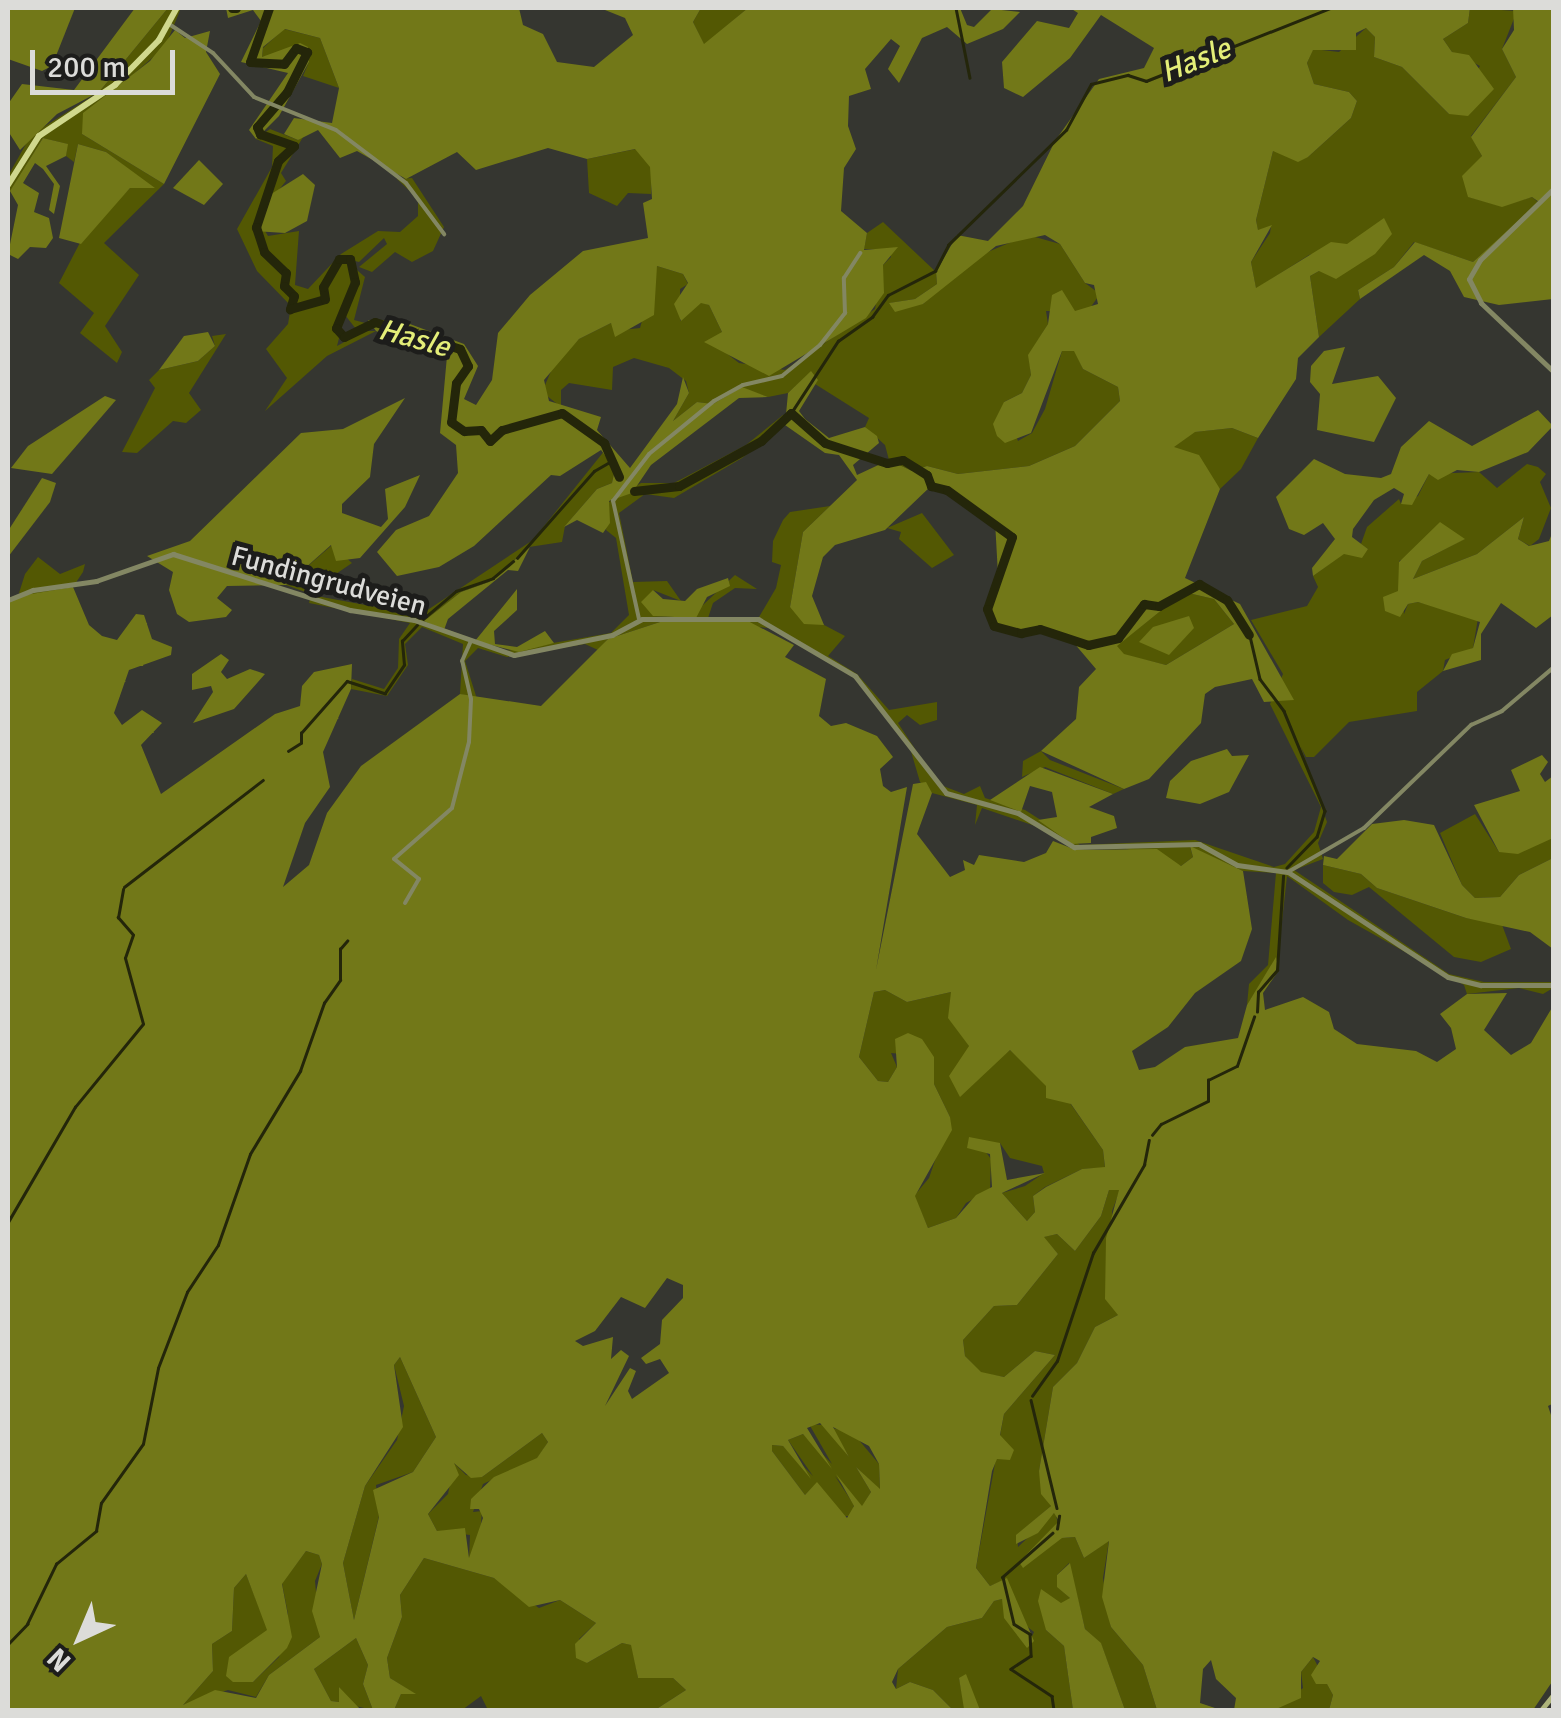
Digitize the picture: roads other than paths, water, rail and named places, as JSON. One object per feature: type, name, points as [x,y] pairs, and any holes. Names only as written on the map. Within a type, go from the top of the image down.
[{"type":"main road","points":[[8,186],[39,136],[110,91],[169,24],[176,8]]},
{"type":"main road","points":[[1541,1710],[1554,1694]]},
{"type":"street","points":[[169,24],[273,106],[336,130],[412,188],[444,234]]},
{"type":"street","points":[[1554,188],[1480,260],[1470,279],[1481,303],[1554,372]]},
{"type":"street","points":[[640,620],[611,506],[649,454],[714,401],[743,385],[782,376],[820,344],[845,313],[844,278],[860,253]]},
{"type":"street","name":"Fundingrudveien","points":[[8,600],[33,590],[96,581],[173,554],[350,610],[414,620],[470,643],[522,655],[612,635],[640,620],[764,622],[863,683],[935,786],[1026,817],[1067,845],[1191,842],[1237,864],[1288,872],[1448,977],[1482,984],[1554,985]]},
{"type":"street","points":[[406,903],[418,879],[394,859],[453,807],[469,742],[471,700],[462,661],[470,643]]},
{"type":"street","points":[[1288,872],[1364,828],[1471,725],[1502,711],[1554,667]]},
{"type":"waterway","name":"Hasle","points":[[269,8],[250,62],[284,64],[296,48],[307,52],[287,92],[257,127],[260,134],[294,146],[278,161],[256,227],[264,252],[286,273],[284,286],[294,296],[290,309],[325,299],[323,287],[339,259],[350,259],[355,282],[336,328],[344,337],[375,322],[460,349],[468,366],[456,383],[451,422],[464,431],[481,430],[490,441],[502,430],[562,413],[604,443],[619,477]]},
{"type":"waterway","points":[[956,8],[970,78]]},
{"type":"waterway","name":"Hasle","points":[[791,413],[838,341],[872,317],[888,295],[935,271],[948,245],[1066,130],[1091,84],[1128,75],[1146,81],[1330,8]]},
{"type":"waterway","name":"Hasle","points":[[634,491],[679,486],[761,441],[791,413],[825,443],[887,463],[903,460],[927,475],[931,486],[947,490],[1012,537],[987,609],[994,626],[1021,633],[1040,629],[1088,645],[1118,638],[1144,604],[1159,606],[1199,584],[1227,600],[1249,635]]},
{"type":"waterway","points":[[517,558],[594,471],[613,460]]},
{"type":"waterway","points":[[423,619],[456,591],[493,578],[513,561]]},
{"type":"waterway","points":[[288,751],[301,743],[301,733],[347,681],[385,693],[404,665],[402,641],[417,625]]},
{"type":"waterway","points":[[1250,636],[1260,679],[1284,711],[1325,811],[1317,837],[1287,868]]},
{"type":"waterway","points":[[124,887],[263,780]]},
{"type":"waterway","points":[[1257,1012],[1258,992],[1277,970],[1283,876]]},
{"type":"waterway","points":[[8,1222],[75,1107],[143,1024],[125,958],[133,935],[118,918],[123,889]]},
{"type":"waterway","points":[[8,1644],[27,1624],[56,1564],[96,1531],[101,1503],[143,1444],[158,1368],[187,1292],[218,1245],[250,1154],[300,1071],[324,1003],[340,980],[340,949],[347,941]]},
{"type":"waterway","points":[[1152,1135],[1161,1124],[1208,1101],[1208,1080],[1237,1066],[1254,1017]]},
{"type":"waterway","points":[[1032,1396],[1057,1361],[1093,1253],[1144,1165],[1149,1140]]},
{"type":"waterway","points":[[1031,1400],[1057,1508]]},
{"type":"waterway","points":[[1057,1529],[1059,1516]]},
{"type":"waterway","points":[[1053,1533],[1003,1577],[1014,1624],[1030,1634],[1031,1656],[1011,1669],[1052,1696],[1054,1710]]}]
